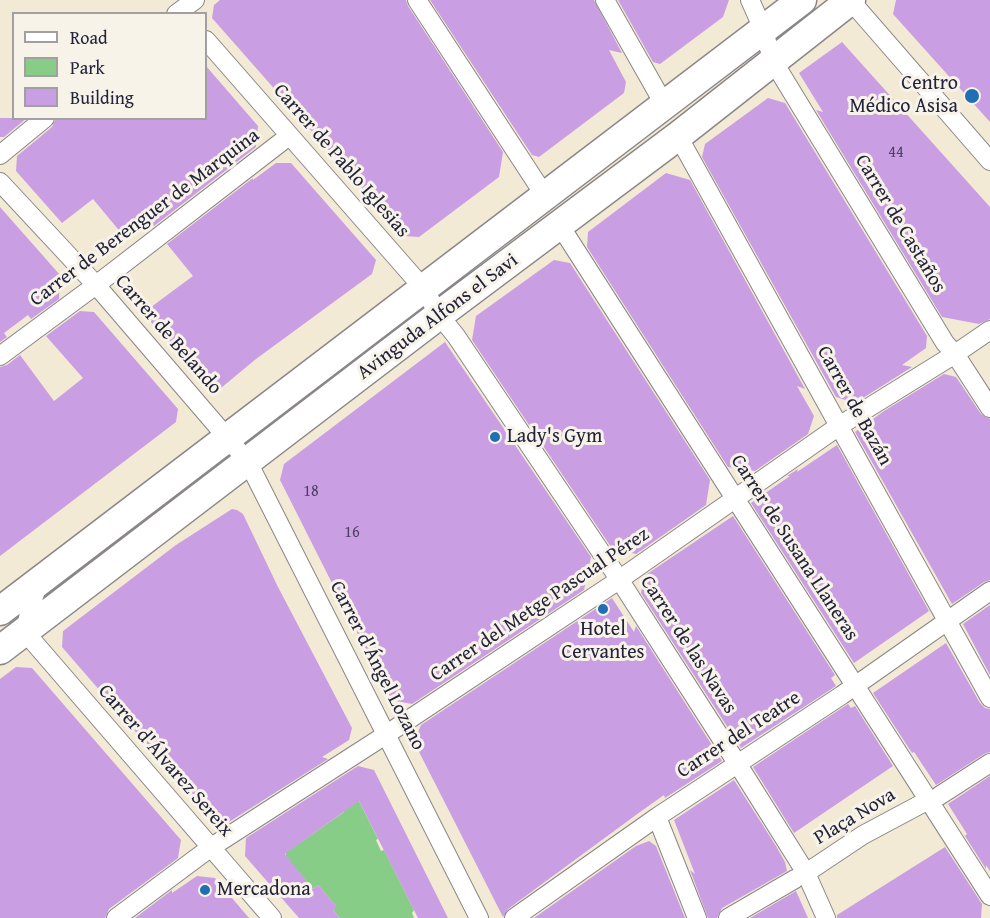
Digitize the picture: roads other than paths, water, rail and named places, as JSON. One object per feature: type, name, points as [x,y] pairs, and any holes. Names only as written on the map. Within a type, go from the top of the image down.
[{"type":"main road","name":"Avinguda Alfons el Savi","points":[[1,609],[228,439],[315,369],[424,289],[802,0]]},
{"type":"main road","name":"Avinguda Alfons el Savi","points":[[0,650],[678,136],[850,0]]},
{"type":"street","points":[[177,9],[195,0]]},
{"type":"street","points":[[417,0],[545,196]]},
{"type":"street","points":[[605,0],[664,104]]},
{"type":"street","name":"Carrer de Castaños","points":[[750,0],[763,29],[773,61],[945,343],[955,354],[990,408]]},
{"type":"street","points":[[850,0],[990,161]]},
{"type":"street","name":"Carrer de Pablo Iglesias","points":[[207,41],[424,289],[439,315]]},
{"type":"street","points":[[0,155],[43,120]]},
{"type":"street","name":"Carrer de Berenguer de Marquina","points":[[0,357],[289,136]]},
{"type":"street","name":"Carrer de Bazán","points":[[678,136],[990,698]]},
{"type":"street","name":"Carrer de Belando","points":[[0,182],[96,285],[228,439]]},
{"type":"street","name":"Carrer de Susana Llaneras","points":[[559,224],[990,896]]},
{"type":"street","name":"Carrer de las Navas","points":[[439,315],[456,336],[619,579],[806,873],[826,918]]},
{"type":"street","name":"Carrer del Metge Pascual Pérez","points":[[116,918],[210,848],[387,734],[619,579],[839,426],[990,330]]},
{"type":"street","name":"Carrer d'Ángel Lozano","points":[[228,439],[248,462],[479,918]]},
{"type":"street","points":[[25,632],[39,581]]},
{"type":"street","name":"Carrer del Teatre","points":[[514,918],[657,817],[855,685],[990,591]]},
{"type":"street","name":"Carrer d'Álvarez Sereix","points":[[25,632],[273,918]]},
{"type":"street","points":[[939,796],[990,763]]},
{"type":"street","name":"Plaça Nova","points":[[812,869],[863,835],[921,804]]},
{"type":"street","points":[[657,817],[697,918]]},
{"type":"street","points":[[728,918],[795,879]]},
{"type":"place","name":"Centro Médico Asisa","points":[[972,96]]},
{"type":"place","name":"Lady's Gym","points":[[495,437]]},
{"type":"place","name":"Hotel Cervantes","points":[[603,609]]},
{"type":"place","name":"Mercadona","points":[[205,890]]}]
